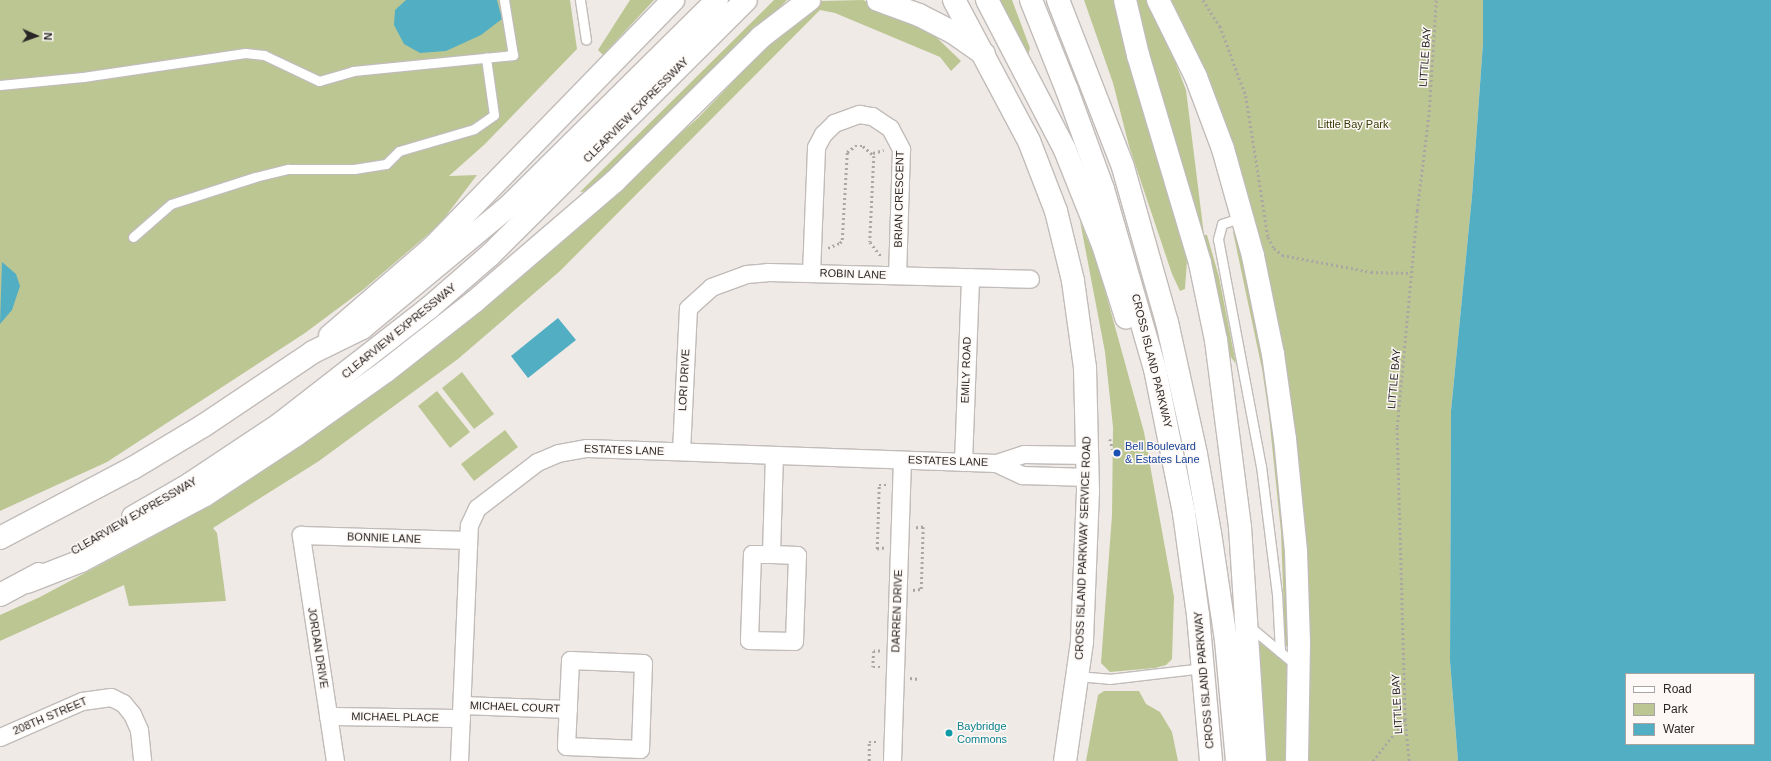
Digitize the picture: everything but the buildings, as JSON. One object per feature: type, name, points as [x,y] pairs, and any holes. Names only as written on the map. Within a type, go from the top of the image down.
[{"type":"main road","points":[[313,352],[347,319],[432,248],[673,0]]},
{"type":"main road","name":"CLEARVIEW EXPRESSWAY","points":[[0,538],[133,468],[203,426],[313,352],[362,328],[466,243],[566,150],[717,0]]},
{"type":"main road","name":"CLEARVIEW EXPRESSWAY","points":[[0,595],[27,582],[72,551],[190,484],[236,454],[324,392],[388,342],[490,255],[746,0]]},
{"type":"main road","points":[[762,38],[794,0]]},
{"type":"main road","points":[[27,582],[80,561],[205,495],[296,435],[386,371],[474,302],[615,181],[762,38],[809,0]]},
{"type":"main road","points":[[878,0],[919,15],[951,31],[984,54]]},
{"type":"main road","name":"CROSS ISLAND PARKWAY SERVICE ROAD","points":[[954,0],[984,54],[1029,142],[1056,211],[1073,281],[1085,368],[1088,477],[1082,642],[1065,761]]},
{"type":"main road","points":[[987,0],[1065,150],[1112,271],[1147,399],[1203,668]]},
{"type":"main road","name":"CROSS ISLAND PARKWAY","points":[[1031,0],[1095,164],[1149,343],[1183,506],[1203,668],[1211,761]]},
{"type":"main road","name":"CROSS ISLAND PARKWAY","points":[[1058,0],[1123,167],[1153,270],[1197,461],[1221,606],[1237,761]]},
{"type":"main road","points":[[1074,0],[1123,167]]},
{"type":"main road","points":[[1125,0],[1147,83],[1200,262],[1209,302],[1235,481],[1248,626],[1255,761]]},
{"type":"main road","points":[[1158,0],[1202,92],[1223,149],[1242,217],[1266,318],[1283,421],[1295,541],[1299,667],[1297,761]]},
{"type":"street","name":"BRIAN CRESCENT","points":[[811,273],[816,147],[823,134],[834,123],[859,114],[872,116],[890,128],[901,149],[897,275]]},
{"type":"street","name":"ROBIN LANE","points":[[688,308],[711,287],[728,279],[767,272],[1030,279]]},
{"type":"street","name":"EMILY ROAD","points":[[963,462],[970,277]]},
{"type":"street","name":"LORI DRIVE","points":[[681,451],[688,308]]},
{"type":"street","name":"ESTATES LANE","points":[[459,761],[469,525],[478,508],[537,462],[558,453],[587,448],[996,463],[1024,454],[1088,455]]},
{"type":"street","points":[[771,554],[774,455]]},
{"type":"street","name":"DARREN DRIVE","points":[[892,761],[902,460]]},
{"type":"street","name":"ESTATES LANE","points":[[996,463],[1022,474],[1088,477]]},
{"type":"street","name":"BONNIE LANE","points":[[301,535],[468,540]]},
{"type":"street","name":"JORDAN DRIVE","points":[[301,535],[335,761]]},
{"type":"street","points":[[752,554],[771,554],[797,555],[794,641],[749,640],[752,554]]},
{"type":"street","name":"MICHAEL COURT","points":[[570,660],[643,663],[640,749],[566,746],[568,708],[570,660]]},
{"type":"street","name":"208TH STREET","points":[[0,737],[82,701],[111,697],[123,703],[132,714],[139,730],[142,761]]},
{"type":"street","name":"MICHAEL COURT","points":[[462,711],[568,708]]},
{"type":"street","name":"MICHAEL PLACE","points":[[328,716],[462,711]]},
{"type":"lane","points":[[0,85],[83,77],[245,53],[264,55],[320,81],[353,71],[512,55],[504,0]]},
{"type":"lane","points":[[580,0],[586,40]]},
{"type":"lane","points":[[133,237],[171,204],[255,177],[288,169],[354,168],[386,164],[399,151],[474,129],[494,114],[486,58]]},
{"type":"lane","points":[[1242,217],[1222,224],[1218,239],[1260,459],[1277,594],[1280,652]]},
{"type":"lane","points":[[1248,626],[1299,667]]},
{"type":"lane","points":[[1077,676],[1109,679],[1203,668]]},
{"type":"path","points":[[1203,0],[1220,26],[1246,96],[1268,237],[1274,248],[1282,254],[1371,272],[1411,273]]},
{"type":"path","name":"LITTLE BAY","points":[[1409,761],[1405,720],[1398,427],[1411,273],[1429,112],[1436,0]]},
{"type":"path","points":[[825,251],[842,240],[847,152],[855,146],[863,146],[874,156],[870,242],[883,258]]},
{"type":"path","points":[[1110,439],[1113,450]]},
{"type":"path","points":[[1373,761],[1405,720]]},
{"type":"green space","points":[[0,0],[570,0],[577,49],[485,144],[449,176],[477,175],[439,225],[364,289],[305,333],[107,462],[0,511]]},
{"type":"green space","points":[[630,0],[654,0],[603,55],[598,50]]},
{"type":"green space","points":[[774,0],[787,0],[670,121],[590,191],[580,192]]},
{"type":"green space","points":[[863,0],[935,30],[935,36],[961,61],[951,71],[940,57],[835,13],[820,10],[560,271],[458,359],[319,461],[213,528],[217,533],[226,601],[129,606],[124,585],[0,641],[0,615],[40,597],[156,535],[279,458],[617,190],[698,118],[800,12],[820,1]]},
{"type":"green space","points":[[998,0],[1012,0],[1030,48],[1028,56]]},
{"type":"green space","points":[[1084,0],[1149,0],[1180,59],[1176,64],[1186,90],[1204,235],[1207,235],[1219,277],[1236,364],[1225,349],[1156,78],[1187,261],[1185,289],[1180,291],[1172,274],[1129,146],[1113,83]]},
{"type":"green space","name":"Little Bay Park","points":[[1167,0],[1483,0],[1483,43],[1472,196],[1451,411],[1450,661],[1458,761],[1305,761],[1290,409]]},
{"type":"green space","points":[[1080,221],[1098,265],[1144,432],[1174,597],[1172,659],[1166,665],[1155,668],[1110,672],[1101,663],[1112,515],[1113,427],[1105,352]]},
{"type":"green space","points":[[1240,231],[1247,262],[1283,485],[1289,647],[1286,646],[1285,639],[1281,532],[1269,416],[1262,369],[1233,232]]},
{"type":"green space","points":[[462,372],[494,414],[474,429],[442,388]]},
{"type":"green space","points":[[437,391],[470,432],[450,448],[418,406]]},
{"type":"green space","points":[[505,430],[518,447],[474,481],[461,464]]},
{"type":"green space","points":[[1259,642],[1286,663],[1291,676],[1288,761],[1263,761]]},
{"type":"green space","points":[[1104,691],[1139,691],[1146,704],[1160,712],[1172,732],[1178,761],[1086,761],[1098,695]]},
{"type":"water","points":[[406,0],[497,0],[502,19],[481,35],[446,51],[420,53],[404,44],[394,25],[395,10]]},
{"type":"water","points":[[1483,0],[1771,0],[1771,761],[1458,761],[1450,661],[1451,411],[1472,196],[1483,43]]},
{"type":"water","points":[[2,262],[16,274],[20,286],[12,310],[0,324]]},
{"type":"water","points":[[558,318],[576,340],[528,378],[511,356]]},
{"type":"place","name":"Bell Boulevard & Estates Lane","points":[[1117,453]]},
{"type":"place","name":"Baybridge Commons","points":[[949,733]]}]
